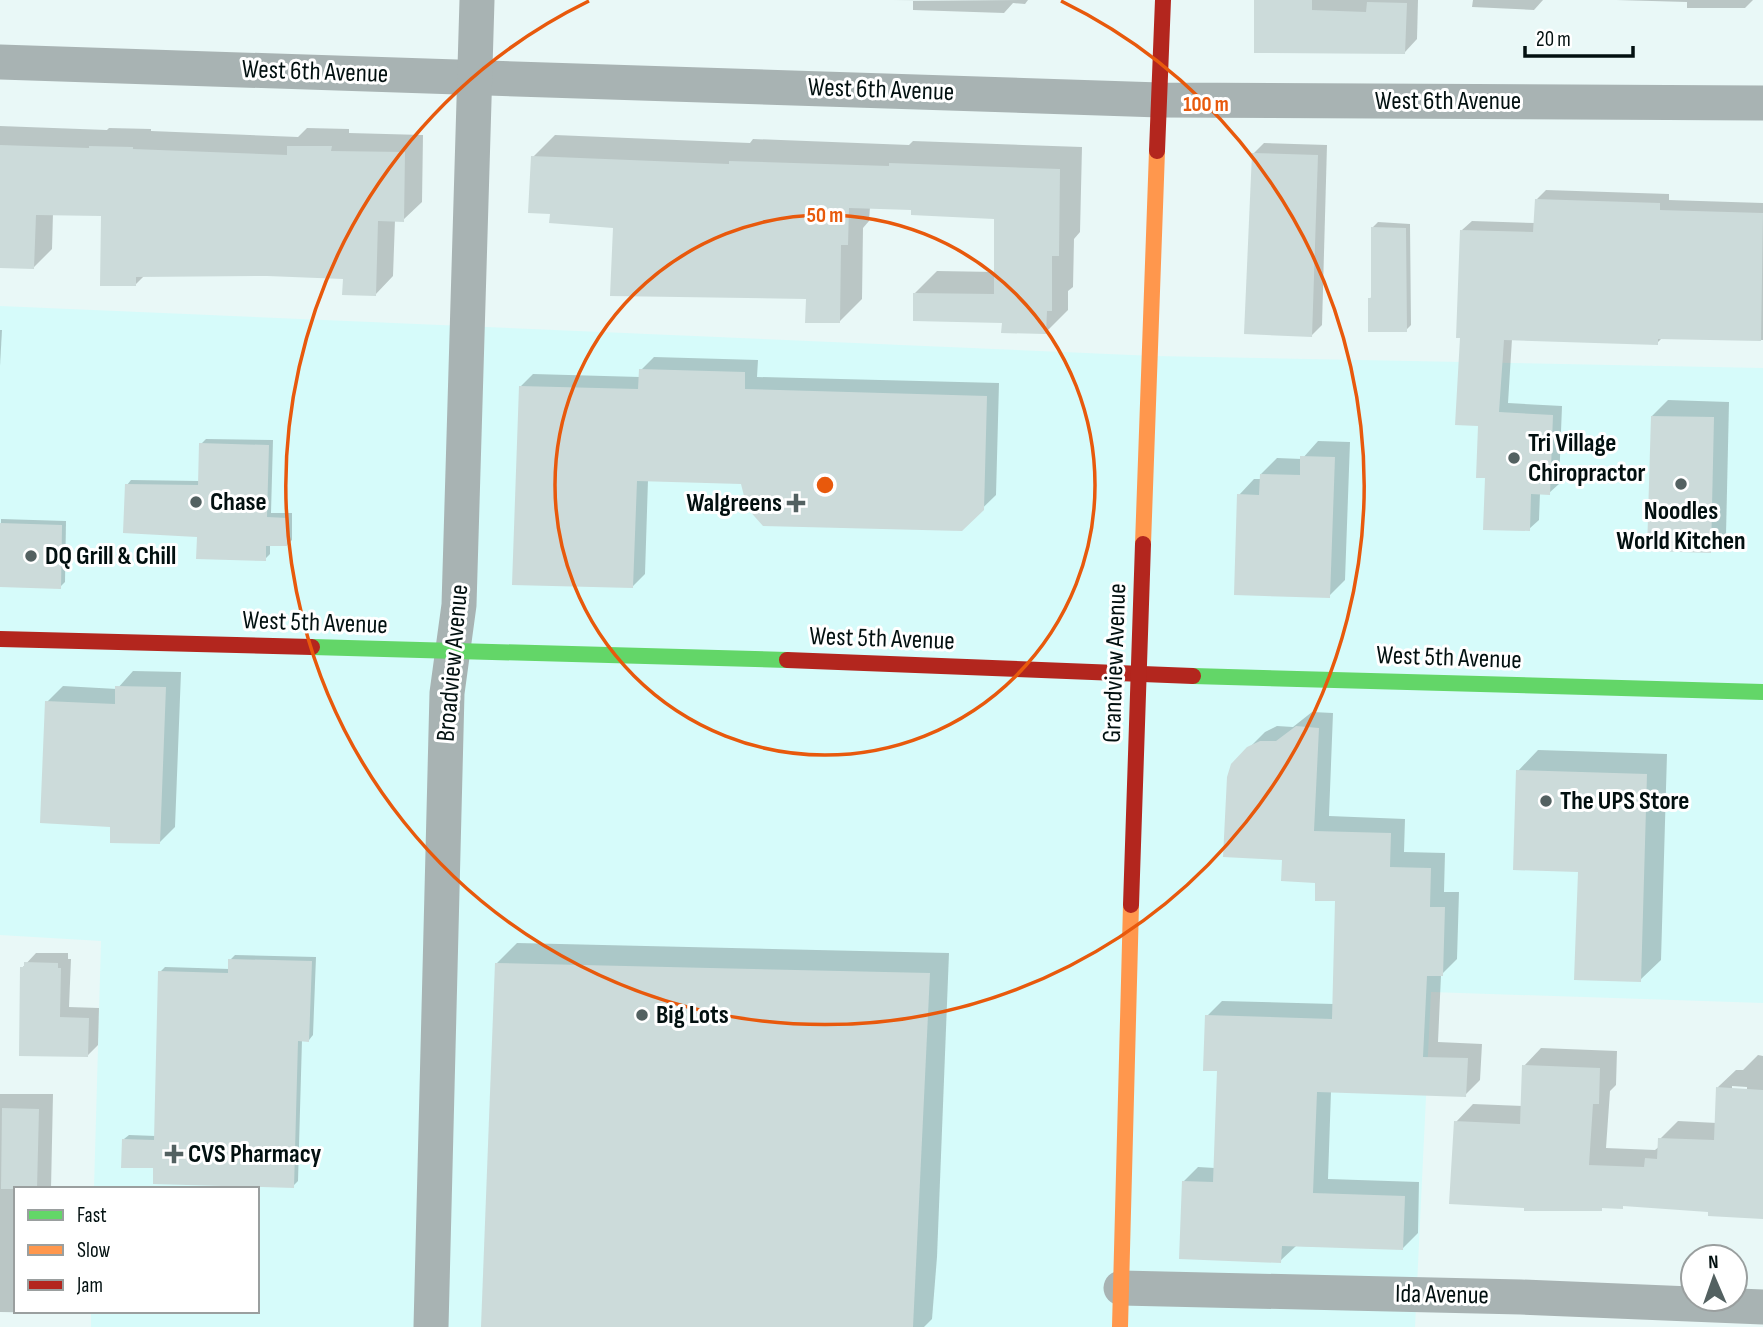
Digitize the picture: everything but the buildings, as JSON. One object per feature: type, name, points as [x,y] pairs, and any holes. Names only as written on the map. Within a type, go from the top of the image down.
[{"type":"main road","name":"Grandview Avenue","points":[[1120,1327],[1148,360],[1163,0]]},
{"type":"main road","name":"West 5th Avenue","points":[[0,639],[869,662],[1140,675],[1763,692]]},
{"type":"street","name":"Broadview Avenue","points":[[431,1327],[447,693],[459,604],[463,516],[477,0]]},
{"type":"street","name":"West 6th Avenue","points":[[0,62],[1160,100],[1763,103]]},
{"type":"street","name":"Ida Avenue","points":[[1121,1288],[1521,1297],[1763,1307]]},
{"type":"shaded area","points":[[0,306],[1155,356],[1763,368],[1763,1003],[1431,992],[1415,1327],[91,1327],[91,1313],[259,1313],[259,1187],[94,1187],[101,941],[0,935]]},
{"type":"traffic: fast","points":[[312,647],[787,660]]},
{"type":"traffic: fast","points":[[1193,676],[1763,692]]},
{"type":"traffic: slow","points":[[1143,544],[1157,151]]},
{"type":"traffic: slow","points":[[1120,1327],[1131,905]]},
{"type":"traffic: jam","points":[[1157,151],[1163,0]]},
{"type":"traffic: jam","points":[[1131,905],[1143,544]]},
{"type":"traffic: jam","points":[[0,639],[312,647]]},
{"type":"traffic: jam","points":[[787,660],[1193,676]]},
{"type":"place","name":"Tri Village Chiropractor","points":[[1514,458]]},
{"type":"place","name":"Noodles World Kitchen","points":[[1681,484]]},
{"type":"place","name":"Chase","points":[[196,502]]},
{"type":"place","name":"Walgreens","points":[[796,503]]},
{"type":"place","name":"DQ Grill & Chill","points":[[31,556]]},
{"type":"place","name":"The UPS Store","points":[[1546,801]]},
{"type":"place","name":"Big Lots","points":[[642,1015]]},
{"type":"place","name":"CVS Pharmacy","points":[[174,1154]]}]
